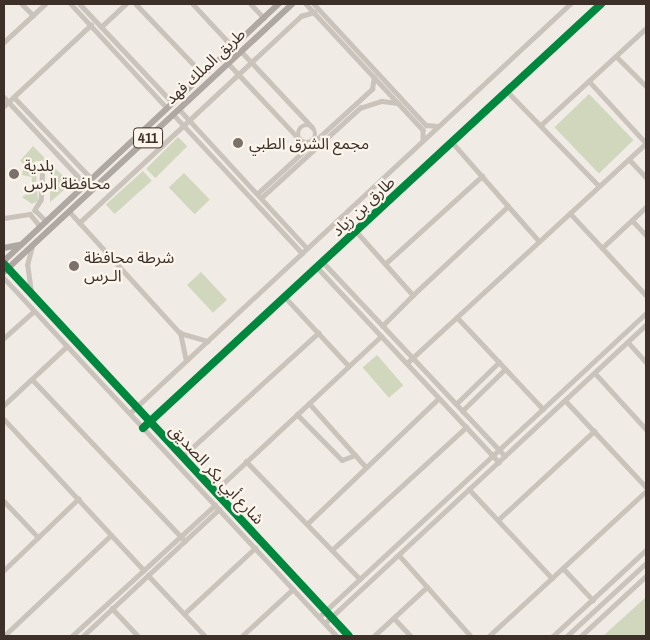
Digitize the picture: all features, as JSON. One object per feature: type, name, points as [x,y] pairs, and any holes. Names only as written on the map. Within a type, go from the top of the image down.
[{"type":"main road","name":"طريق الملك فهد","points":[[5,266],[21,244],[166,107],[279,4]]},
{"type":"main road","name":"طريق الملك فهد","points":[[5,266],[33,244],[292,4]]},
{"type":"main road","points":[[4,248],[21,244]]},
{"type":"street","points":[[22,4],[33,15]]},
{"type":"street","points":[[4,41],[45,4]]},
{"type":"street","points":[[71,4],[166,107]]},
{"type":"street","points":[[80,4],[172,102]]},
{"type":"street","points":[[96,31],[126,4]]},
{"type":"street","points":[[136,4],[203,74]]},
{"type":"street","points":[[193,4],[233,46]]},
{"type":"street","points":[[251,4],[264,18]]},
{"type":"street","points":[[306,4],[423,130],[423,140]]},
{"type":"street","points":[[314,4],[426,125],[439,125]]},
{"type":"street","name":"طارق بن زياد","points":[[130,413],[570,4]]},
{"type":"street","name":"طارق بن زياد","points":[[143,428],[601,4]]},
{"type":"street","points":[[79,223],[301,16],[314,12]]},
{"type":"street","points":[[4,106],[96,20]]},
{"type":"street","points":[[541,125],[646,29]]},
{"type":"street","points":[[241,51],[312,127],[314,140],[312,151]]},
{"type":"street","points":[[616,56],[646,86]]},
{"type":"street","points":[[228,63],[301,141]]},
{"type":"street","points":[[259,196],[314,140],[372,89],[373,76]]},
{"type":"street","points":[[407,363],[646,143],[589,81]]},
{"type":"street","points":[[507,91],[599,186]]},
{"type":"street","points":[[14,96],[91,178]]},
{"type":"street","points":[[4,97],[85,184]]},
{"type":"street","points":[[259,196],[360,108],[382,101],[399,104]]},
{"type":"street","points":[[178,109],[307,248]]},
{"type":"street","points":[[173,114],[302,253]]},
{"type":"street","points":[[301,141],[300,130],[312,127]]},
{"type":"street","points":[[301,141],[324,141]]},
{"type":"street","points":[[452,142],[539,242]]},
{"type":"street","points":[[629,159],[646,178]]},
{"type":"street","points":[[4,218],[30,214],[35,210],[42,200],[43,165]]},
{"type":"street","points":[[385,264],[482,176]]},
{"type":"street","points":[[382,326],[508,206]]},
{"type":"street","points":[[602,248],[646,206]]},
{"type":"street","points":[[35,210],[46,221]]},
{"type":"street","points":[[69,211],[180,333],[186,361]]},
{"type":"street","points":[[570,213],[646,295]]},
{"type":"street","points":[[30,214],[40,226]]},
{"type":"street","points":[[632,220],[646,235]]},
{"type":"street","points":[[356,232],[413,295]]},
{"type":"street","points":[[31,294],[27,265],[33,244]]},
{"type":"street","points":[[323,262],[505,456]]},
{"type":"street","name":"شارع أبي بكر الصديق","points":[[5,266],[349,636]]},
{"type":"street","points":[[317,267],[499,462]]},
{"type":"street","name":"شارع أبي بكر الصديق","points":[[4,278],[337,636]]},
{"type":"street","points":[[285,297],[349,366]]},
{"type":"street","points":[[4,338],[34,311]]},
{"type":"street","points":[[319,617],[646,313]]},
{"type":"street","points":[[457,317],[543,409]]},
{"type":"street","points":[[325,623],[646,325]]},
{"type":"street","points":[[183,456],[318,332]]},
{"type":"street","points":[[180,333],[208,341]]},
{"type":"street","points":[[215,491],[381,336]]},
{"type":"street","points":[[628,342],[646,362]]},
{"type":"street","points":[[4,405],[67,346]]},
{"type":"street","points":[[456,404],[499,362]]},
{"type":"street","points":[[462,411],[505,369]]},
{"type":"street","points":[[595,373],[646,429]]},
{"type":"street","points":[[32,379],[185,541]]},
{"type":"street","points":[[307,524],[439,398]]},
{"type":"street","points":[[565,400],[646,487]]},
{"type":"street","points":[[309,403],[366,467]]},
{"type":"street","points":[[297,414],[342,460],[355,455]]},
{"type":"street","points":[[4,419],[144,570]]},
{"type":"street","points":[[332,550],[466,427]]},
{"type":"street","points":[[498,520],[594,431]]},
{"type":"street","points":[[246,461],[360,579]]},
{"type":"street","points":[[469,489],[552,578]]},
{"type":"street","points":[[489,636],[646,491]]},
{"type":"street","points":[[4,570],[78,500]]},
{"type":"street","points":[[4,501],[38,538]]},
{"type":"street","points":[[72,636],[215,505]]},
{"type":"street","points":[[83,636],[219,509]]},
{"type":"street","points":[[4,636],[111,535]]},
{"type":"street","points":[[184,614],[255,548]]},
{"type":"street","points":[[553,636],[646,550]]},
{"type":"street","points":[[399,555],[471,636]]},
{"type":"street","points":[[567,636],[646,563]]},
{"type":"street","points":[[563,568],[593,600]]},
{"type":"street","points":[[148,575],[205,636]]},
{"type":"street","points":[[581,636],[646,576]]},
{"type":"street","points":[[374,636],[427,587]]},
{"type":"street","points":[[242,636],[293,589]]},
{"type":"street","points":[[108,603],[138,636]]},
{"type":"street","points":[[394,618],[411,636]]},
{"type":"green space","points":[[589,94],[633,140],[599,173],[554,127]]},
{"type":"green space","points":[[178,137],[187,146],[155,178],[146,169]]},
{"type":"green space","points":[[33,146],[48,161],[35,161],[38,201],[32,204],[22,197],[31,191],[32,177],[22,175],[24,164],[20,161]]},
{"type":"green space","points":[[51,164],[71,184],[50,202]]},
{"type":"green space","points":[[143,171],[152,181],[115,214],[106,204]]},
{"type":"green space","points":[[184,173],[210,200],[195,214],[169,188]]},
{"type":"green space","points":[[201,272],[227,300],[213,313],[187,285]]},
{"type":"green space","points":[[377,355],[403,385],[389,398],[363,367]]},
{"type":"green space","points":[[646,597],[646,636],[603,636]]},
{"type":"cycle path","points":[[143,428],[601,4]]},
{"type":"cycle path","points":[[4,264],[349,636]]},
{"type":"place","name":"مجمع الشرق الطبي","points":[[238,143]]},
{"type":"place","name":"بلدية محافظة الرس","points":[[14,174]]},
{"type":"place","name":"شرطة محافظة الـرس","points":[[74,266]]}]
